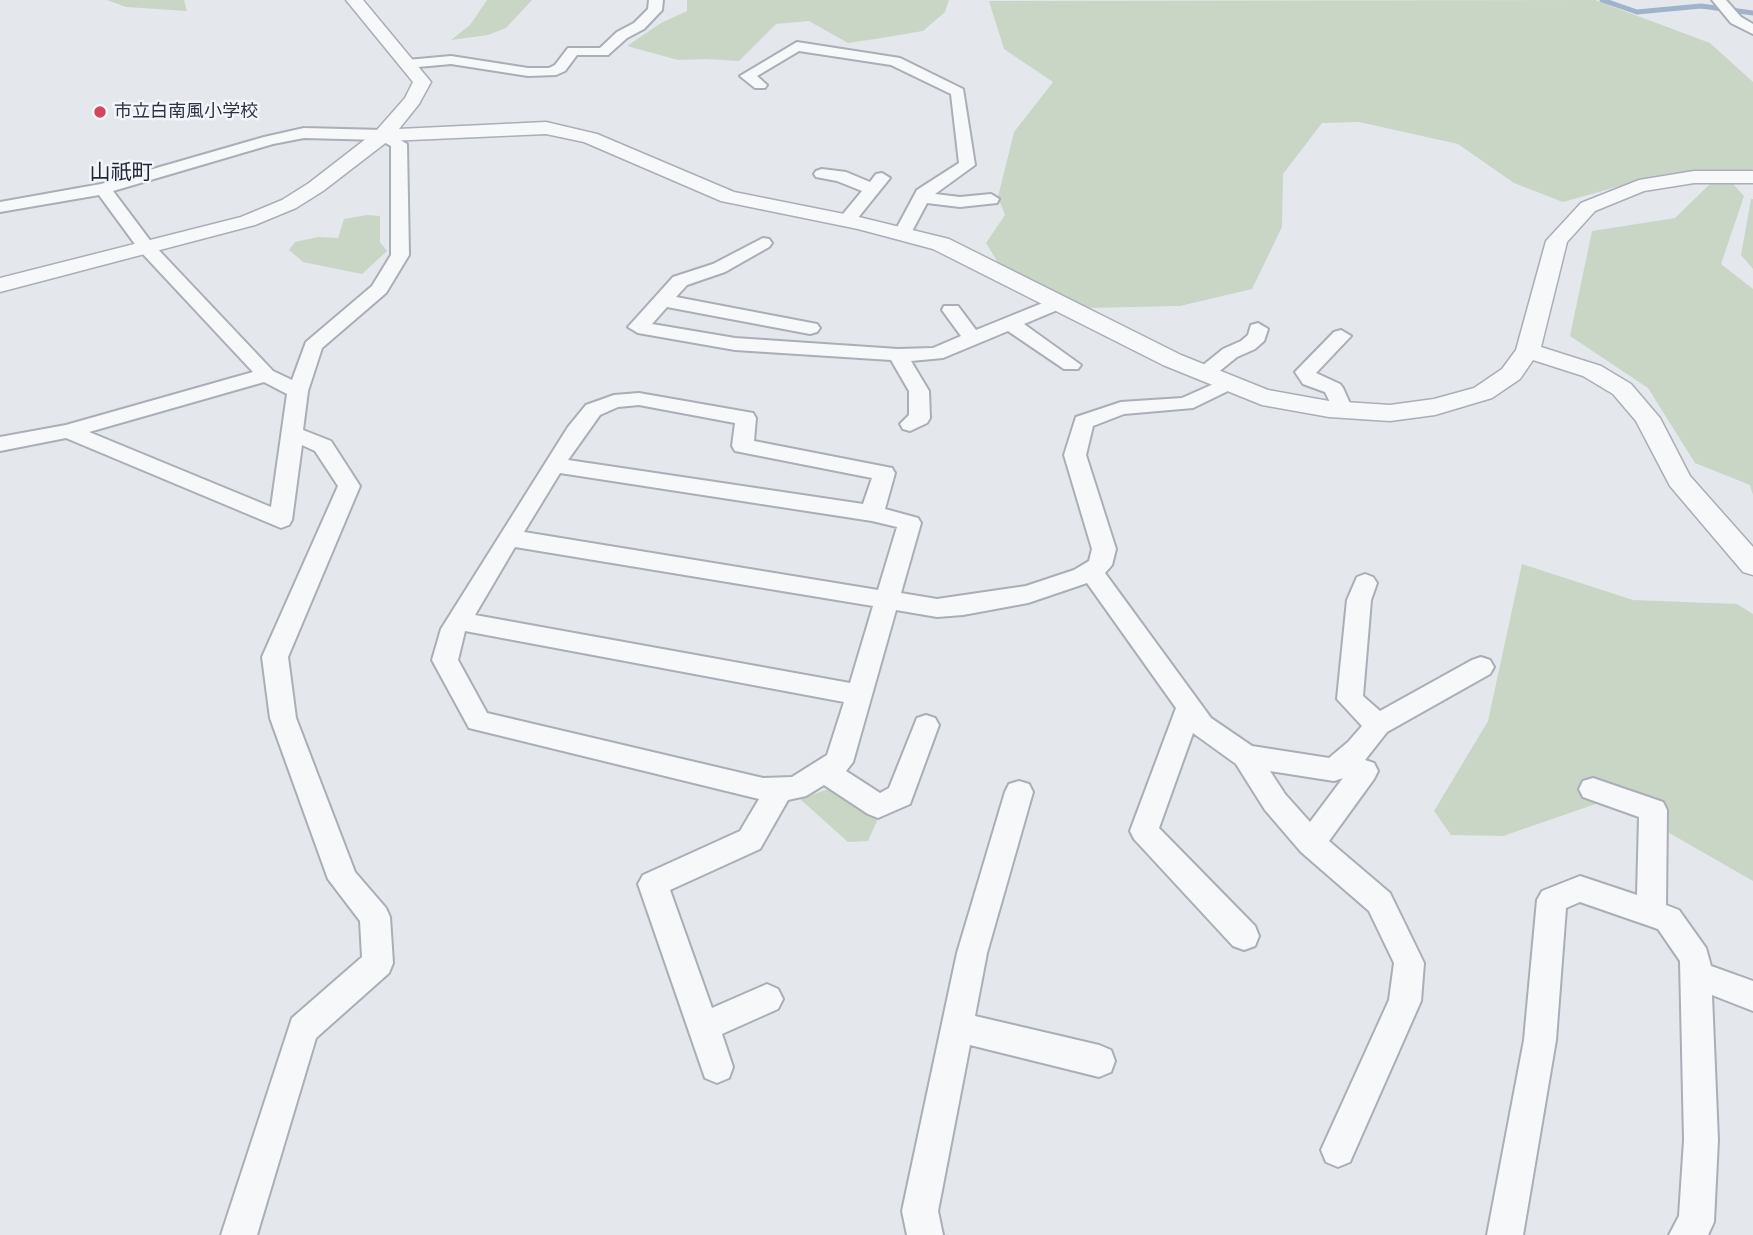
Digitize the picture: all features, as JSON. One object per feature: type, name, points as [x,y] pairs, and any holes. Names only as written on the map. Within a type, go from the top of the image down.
[{"type":"street","points":[[0,285],[248,220],[289,204],[316,187],[383,135],[413,100],[422,82],[354,0]]},
{"type":"street","points":[[407,64],[452,60],[518,71],[551,72],[560,68],[573,51],[603,52],[622,35],[639,26],[655,10],[656,0]]},
{"type":"street","points":[[1719,0],[1736,20],[1753,30]]},
{"type":"street","points":[[760,85],[747,76],[797,46],[895,61],[958,92],[967,164],[922,197],[903,233]]},
{"type":"street","points":[[0,207],[103,189],[270,140],[304,133],[383,135],[546,128],[590,138],[728,197],[847,220],[942,244],[1204,374],[1262,397],[1295,405],[1390,413],[1435,407],[1483,393],[1511,374],[1528,351],[1557,241],[1588,207],[1639,186],[1695,177],[1753,177]]},
{"type":"street","points":[[68,431],[281,520],[298,391],[313,346],[379,289],[400,255],[399,144],[383,135]]},
{"type":"street","points":[[822,174],[877,184],[847,220]]},
{"type":"street","points":[[103,189],[146,247],[267,375],[298,391]]},
{"type":"street","points":[[922,197],[960,202],[992,199]]},
{"type":"street","points":[[764,243],[719,268],[680,281],[638,327],[735,344],[898,355],[936,354],[1060,302]]},
{"type":"street","points":[[662,300],[810,328]]},
{"type":"street","points":[[951,310],[972,339]]},
{"type":"street","points":[[1009,323],[1070,365]]},
{"type":"street","points":[[1204,374],[1230,353],[1248,345],[1257,337],[1258,329]]},
{"type":"street","points":[[1341,336],[1305,372],[1310,380],[1334,388],[1343,410]]},
{"type":"street","points":[[1528,351],[1592,371],[1622,388],[1647,418],[1679,480],[1753,565]]},
{"type":"street","points":[[898,355],[919,391],[920,418],[910,424]]},
{"type":"street","points":[[0,444],[68,431],[267,375]]},
{"type":"street","points":[[509,538],[937,608],[1028,594],[1091,571],[1100,565],[1104,549],[1075,455],[1083,422],[1121,408],[1186,404],[1227,384]]},
{"type":"street","points":[[554,466],[872,513],[910,523],[839,762],[796,788],[763,789],[478,720],[445,660],[450,635],[554,466],[593,410],[614,401],[639,399],[746,418],[743,446],[884,474],[872,513]]},
{"type":"street","points":[[240,1235],[303,1028],[378,963],[375,917],[343,879],[283,718],[275,657],[349,486],[323,446],[291,433]]},
{"type":"street","points":[[1091,571],[1202,725],[1246,756],[1275,802],[1311,843],[1380,902],[1409,963],[1405,1001],[1338,1150]]},
{"type":"street","points":[[1365,583],[1359,600],[1350,699],[1378,725]]},
{"type":"street","points":[[459,621],[859,695]]},
{"type":"street","points":[[1246,756],[1334,770],[1358,750],[1378,725],[1480,667]]},
{"type":"street","points":[[1189,708],[1144,831],[1244,936]]},
{"type":"street","points":[[824,771],[878,806],[900,796],[926,725]]},
{"type":"street","points":[[1311,843],[1364,771]]},
{"type":"street","points":[[1593,789],[1653,810],[1651,914]]},
{"type":"street","points":[[717,1067],[653,884],[750,840],[779,790]]},
{"type":"street","points":[[925,1235],[920,1211],[972,953],[1019,792]]},
{"type":"street","points":[[1505,1235],[1540,1040],[1552,900],[1580,889],[1668,919],[1695,958],[1701,1140],[1696,1222],[1687,1235]]},
{"type":"street","points":[[1696,975],[1753,996]]},
{"type":"street","points":[[702,1027],[767,999]]},
{"type":"street","points":[[957,1027],[1099,1061]]},
{"type":"green space","points":[[107,0],[184,0],[187,11],[126,7]]},
{"type":"green space","points":[[487,0],[532,0],[506,28],[488,35],[451,40],[470,25]]},
{"type":"green space","points":[[687,0],[949,0],[945,12],[923,31],[848,43],[809,21],[776,24],[739,61],[678,60],[627,46],[661,23],[687,11]]},
{"type":"green space","points":[[1595,0],[1710,43],[1753,82],[1753,169],[1738,173],[1734,185],[1744,196],[1721,264],[1753,289],[1753,495],[1750,485],[1695,463],[1648,388],[1570,336],[1592,231],[1675,218],[1711,183],[1652,177],[1563,202],[1514,183],[1458,144],[1359,122],[1322,123],[1283,174],[1282,227],[1252,289],[1180,306],[1085,308],[1000,266],[986,243],[1005,215],[998,197],[1014,132],[1053,82],[1004,49],[989,1]]},
{"type":"green space","points":[[1753,199],[1753,269],[1741,255]]},
{"type":"green space","points":[[380,216],[380,242],[387,251],[362,274],[303,262],[289,250],[295,242],[318,237],[338,238],[344,219]]},
{"type":"green space","points":[[1522,564],[1633,600],[1737,604],[1753,614],[1753,881],[1610,799],[1503,836],[1451,835],[1434,811],[1488,721]]},
{"type":"green space","points":[[840,785],[881,812],[868,841],[848,842],[800,799]]},
{"type":"waterway","points":[[1602,0],[1637,12],[1701,6],[1753,13]]},
{"type":"place","name":"市立白南風小学校","points":[[100,112]]},
{"type":"district","name":"山祇町","points":[[121,173]]}]
